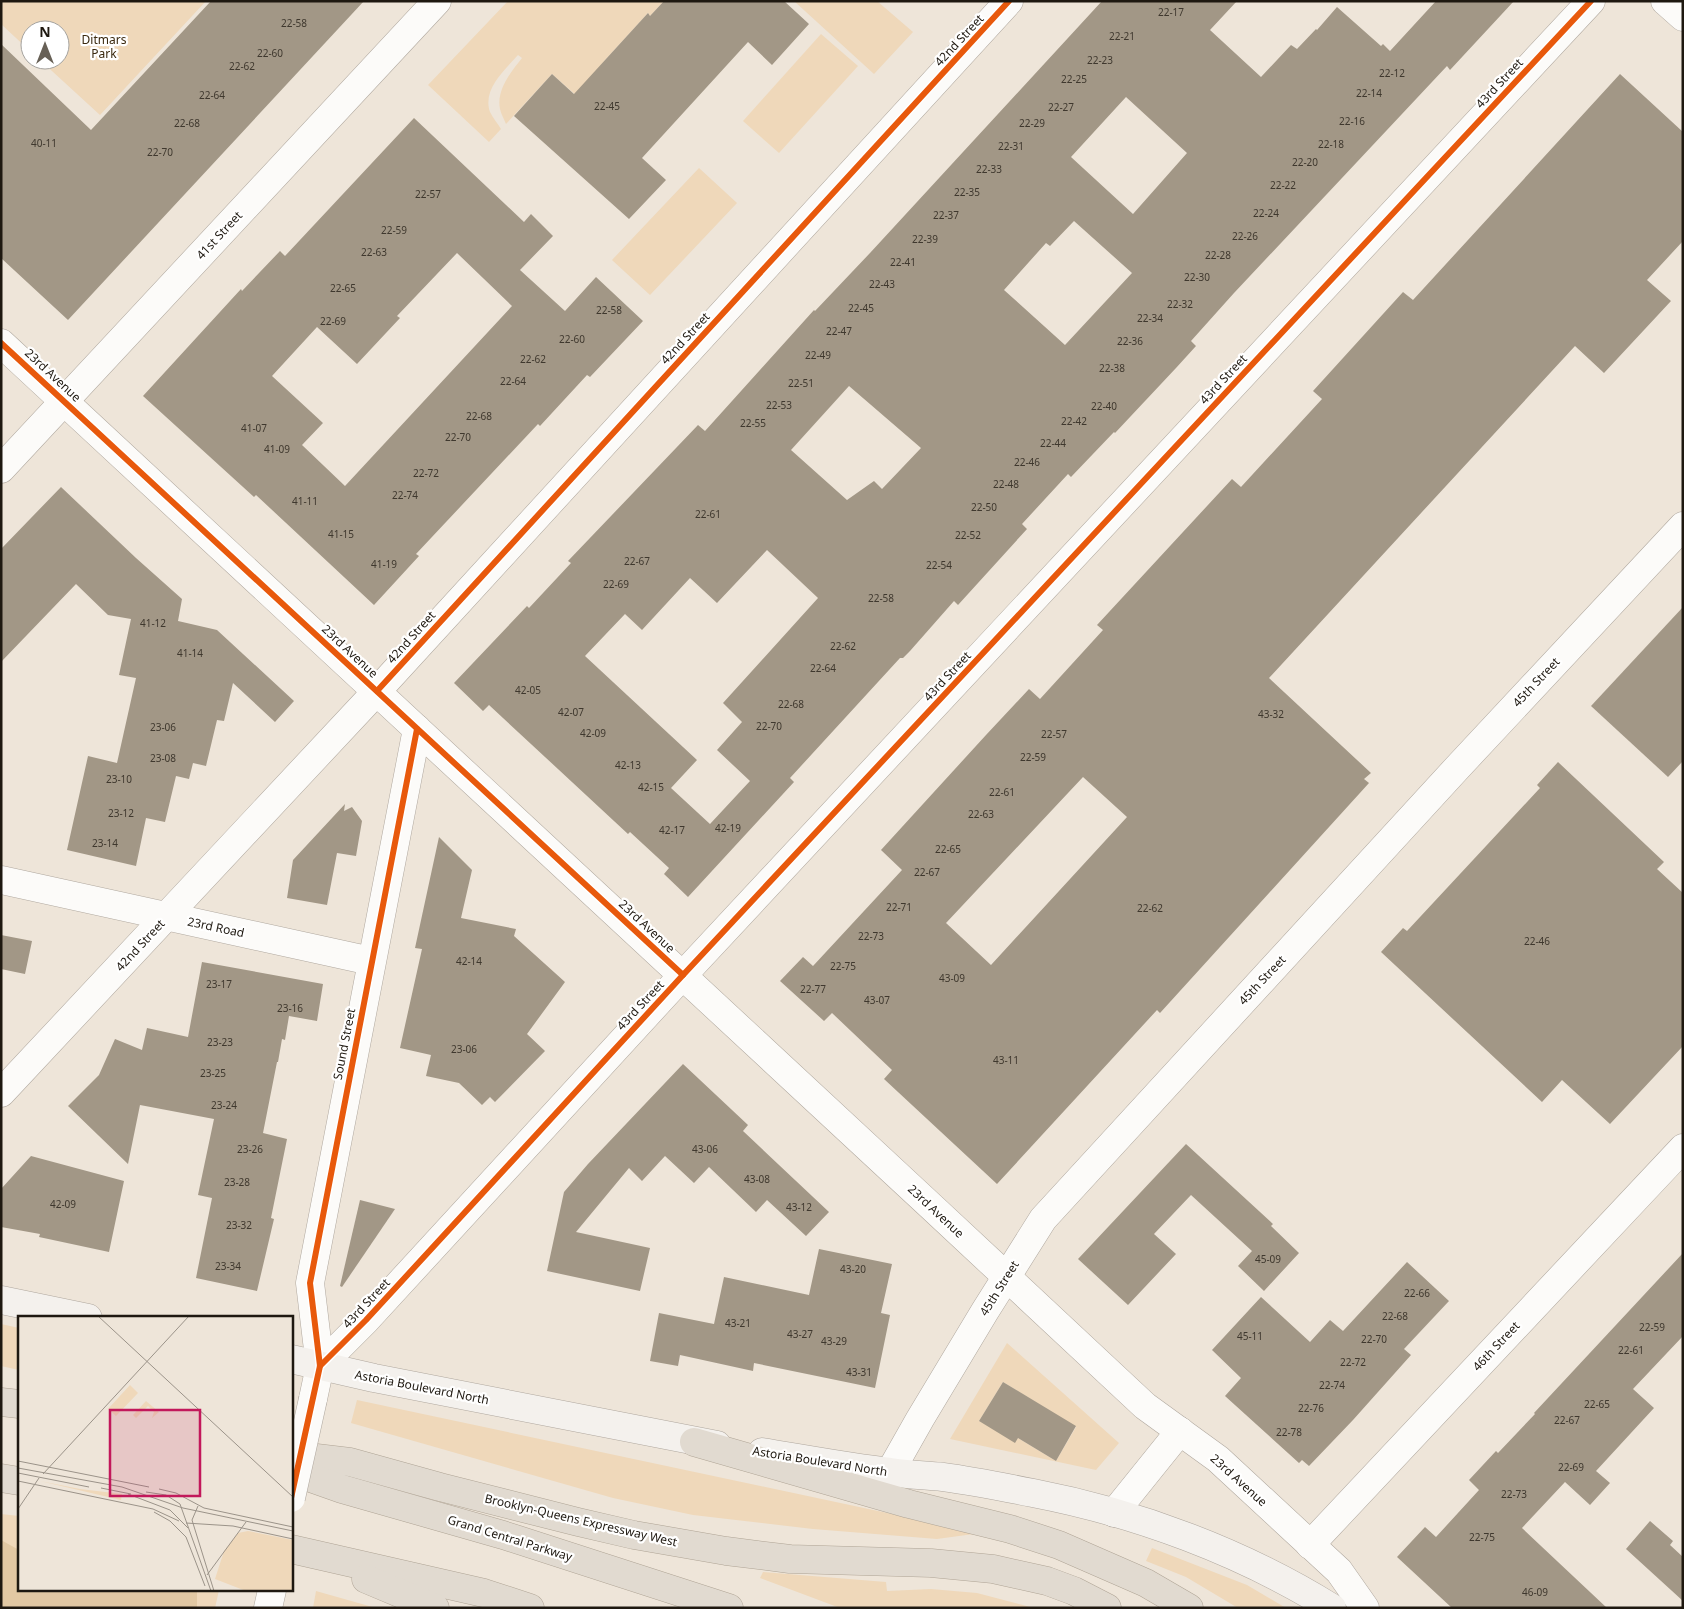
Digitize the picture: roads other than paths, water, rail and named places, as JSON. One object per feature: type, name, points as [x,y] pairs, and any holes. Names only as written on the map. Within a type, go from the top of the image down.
[{"type":"highway","points":[[1,1402],[18,1404]]},
{"type":"highway","points":[[694,1442],[909,1504],[1010,1529],[1059,1545],[1146,1583],[1189,1608]]},
{"type":"highway","name":"Brooklyn-Queens Expressway West","points":[[292,1455],[350,1462],[578,1522],[634,1535],[726,1551],[790,1559],[931,1563],[994,1568],[1046,1581],[1074,1591],[1107,1608]]},
{"type":"highway","name":"Grand Central Parkway","points":[[292,1471],[342,1489],[503,1535],[729,1608]]},
{"type":"highway","points":[[1,1478],[18,1481]]},
{"type":"highway","points":[[293,1549],[435,1608]]},
{"type":"highway","points":[[293,1549],[484,1592],[530,1608]]},
{"type":"main road","points":[[1,1300],[78,1316]]},
{"type":"main road","name":"Astoria Boulevard North","points":[[292,1359],[694,1442],[1034,1493],[1114,1513],[1163,1528],[1239,1558],[1280,1578],[1332,1608]]},
{"type":"street","name":"41st Street","points":[[1,469],[437,1]]},
{"type":"street","name":"42nd Street","points":[[1,1094],[378,691],[1010,1]]},
{"type":"street","name":"43rd Street","points":[[320,1366],[366,1320],[683,975],[1591,1]]},
{"type":"street","points":[[1665,1],[1683,17]]},
{"type":"street","name":"23rd Avenue","points":[[1,343],[418,728],[1145,1406],[1218,1459],[1310,1544],[1339,1571],[1365,1608]]},
{"type":"street","name":"45th Street","points":[[890,1472],[1006,1276],[1050,1211],[1456,768],[1683,526]]},
{"type":"street","name":"Sound Street","points":[[320,1366],[310,1283],[371,961],[418,728]]},
{"type":"street","name":"23rd Road","points":[[1,880],[371,961]]},
{"type":"street","name":"46th Street","points":[[1310,1544],[1683,1148]]},
{"type":"street","points":[[292,1494],[320,1366]]},
{"type":"street","points":[[1114,1513],[1180,1431]]},
{"type":"street","points":[[268,1608],[272,1592]]},
{"type":"park label","name":"Ditmars Park","points":[[104,46]]}]
